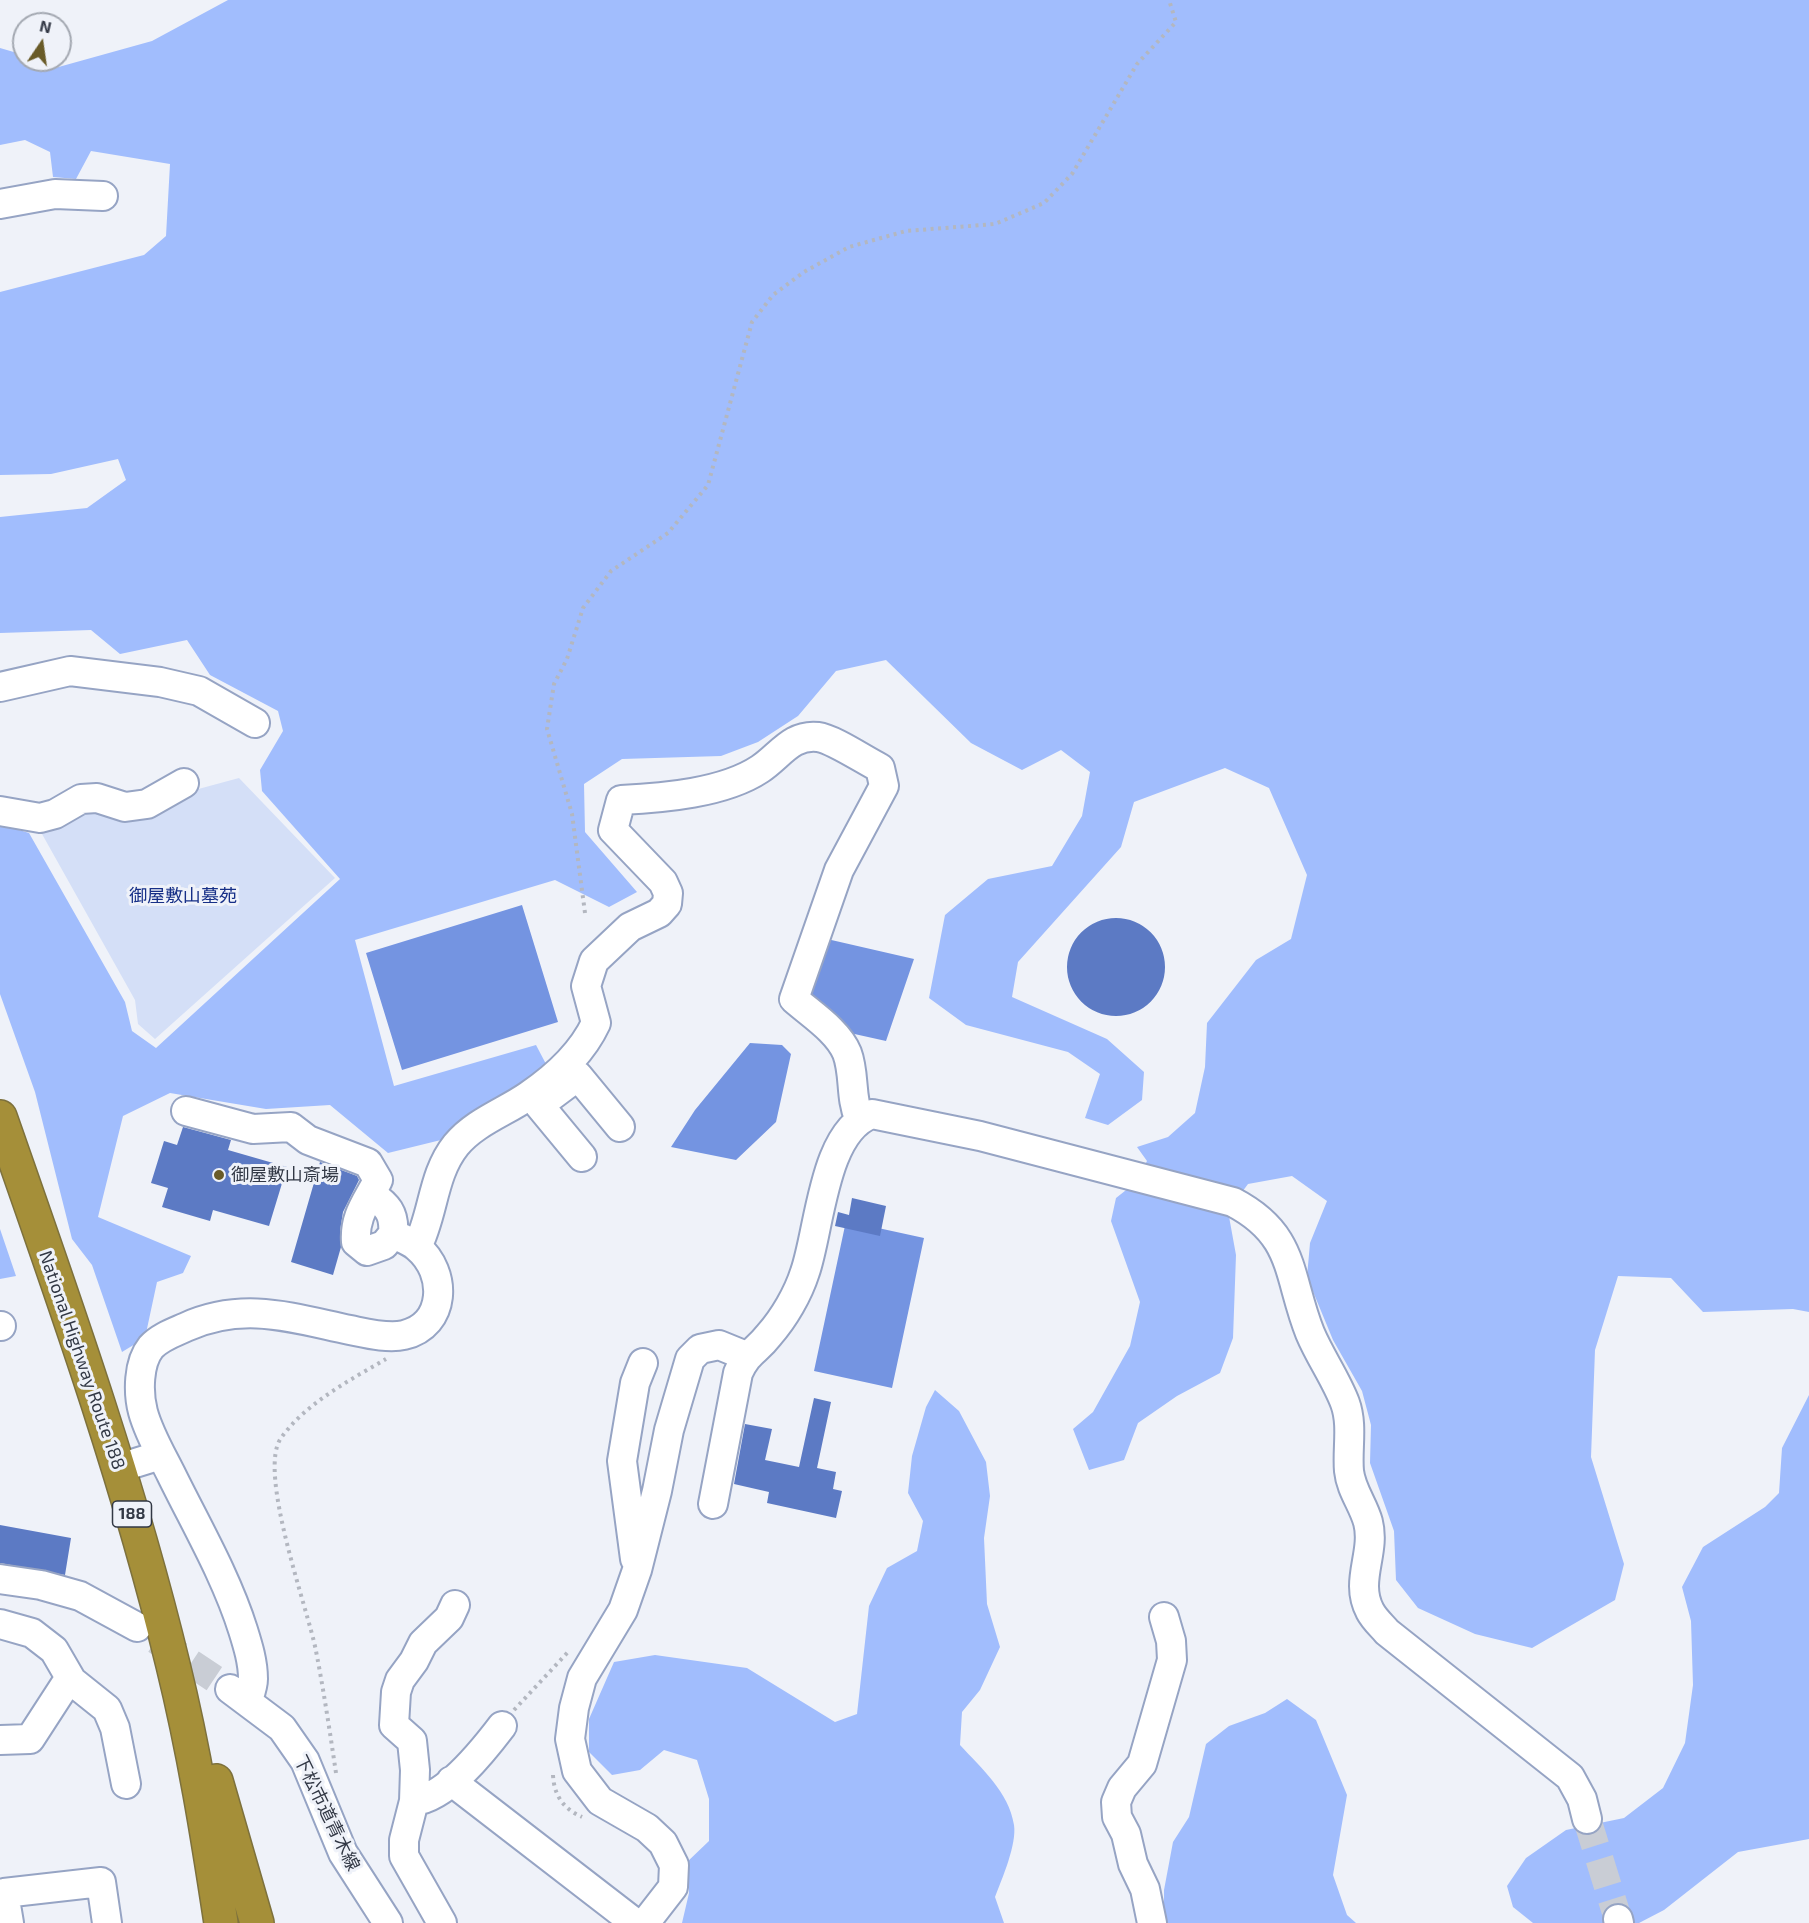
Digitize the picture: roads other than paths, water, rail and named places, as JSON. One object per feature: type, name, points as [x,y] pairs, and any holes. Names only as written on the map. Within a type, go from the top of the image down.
[{"type":"highway","name":"National Highway Route 188","points":[[0,1117],[119,1468],[174,1666],[209,1842],[221,1923]]},
{"type":"highway","points":[[174,1666],[214,1774],[257,1923]]},
{"type":"street","points":[[0,204],[55,194],[103,196]]},
{"type":"street","points":[[0,687],[70,671],[160,682],[199,691],[255,723]]},
{"type":"street","points":[[186,1111],[253,1130],[291,1127],[308,1140],[368,1163],[378,1180],[359,1211],[355,1227],[356,1242],[367,1251],[405,1240],[426,1230],[442,1166],[458,1143],[528,1096],[561,1070],[588,1040],[596,1023],[586,986],[588,973],[594,961],[630,927],[659,913],[667,904],[668,893],[663,882],[613,830],[621,800],[676,797],[746,777],[761,769],[796,738],[819,737],[879,768],[884,786],[839,870],[794,999],[834,1035],[847,1053],[854,1106],[859,1118]]},
{"type":"street","points":[[0,811],[40,818],[55,814],[81,799],[97,798],[125,807],[147,804],[184,783]]},
{"type":"street","points":[[469,1134],[479,1137],[526,1115],[578,1076],[620,1127]]},
{"type":"street","points":[[539,1105],[582,1157]]},
{"type":"street","points":[[713,1504],[738,1373],[746,1356],[768,1338],[777,1325],[805,1273],[825,1189],[843,1136],[859,1118],[872,1114],[980,1136],[1233,1202],[1256,1214],[1274,1232],[1289,1261],[1298,1302],[1312,1336],[1345,1404],[1349,1424],[1349,1473],[1353,1489],[1368,1521],[1371,1544],[1364,1573],[1363,1591],[1370,1612],[1387,1632],[1570,1776],[1582,1799],[1587,1819]]},
{"type":"street","points":[[119,1468],[161,1455],[142,1410],[141,1377],[144,1358],[152,1346],[165,1337],[201,1321],[237,1312],[271,1314],[365,1333],[401,1336],[418,1331],[433,1318],[440,1294],[436,1273],[405,1240],[394,1223],[389,1207],[371,1194]]},
{"type":"street","points":[[645,1923],[673,1887],[674,1865],[663,1843],[647,1828],[600,1801],[577,1771],[570,1739],[582,1678],[623,1610],[637,1570],[657,1491],[669,1430],[690,1359],[700,1348],[719,1345],[746,1356]]},
{"type":"street","points":[[637,1570],[622,1461],[635,1383],[643,1363]]},
{"type":"street","name":"下松市道青木線","points":[[161,1455],[235,1605],[250,1654],[254,1680],[239,1695],[282,1728],[305,1761],[343,1853],[388,1923]]},
{"type":"street","points":[[0,1579],[41,1585],[80,1596],[137,1627]]},
{"type":"street","points":[[442,1923],[404,1856],[404,1840],[414,1801],[415,1770],[412,1741],[394,1725],[396,1692],[400,1680],[414,1661],[423,1643],[449,1618],[456,1605]]},
{"type":"street","points":[[1152,1923],[1145,1889],[1133,1864],[1126,1834],[1117,1817],[1116,1802],[1122,1788],[1142,1764],[1172,1660],[1171,1641],[1164,1617]]},
{"type":"street","points":[[0,1624],[32,1633],[54,1650],[72,1681],[107,1709],[115,1728],[126,1784]]},
{"type":"street","points":[[0,1740],[30,1739],[65,1685],[72,1681]]},
{"type":"street","points":[[414,1801],[426,1800],[451,1781],[480,1754],[502,1726]]},
{"type":"street","points":[[451,1781],[635,1923]]},
{"type":"street","points":[[9,1923],[4,1893],[101,1882],[107,1923]]},
{"type":"tunnel","points":[[156,1640],[230,1689]]},
{"type":"tunnel","points":[[1587,1819],[1618,1919]]},
{"type":"place","name":"御屋敷山斎場","points":[[219,1175]]},
{"type":"park label","name":"御屋敷山墓苑","points":[[183,896]]}]
